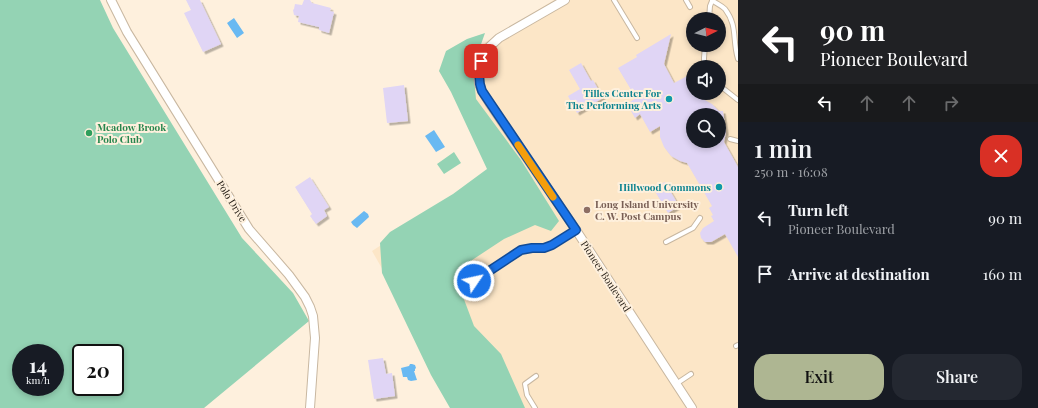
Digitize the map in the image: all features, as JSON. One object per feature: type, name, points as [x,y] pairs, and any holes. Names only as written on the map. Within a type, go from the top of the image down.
[{"type":"street","name":"Polo Drive","points":[[111,0],[127,32],[249,229],[289,275],[305,297],[310,307],[315,327],[310,408]]},
{"type":"street","name":"Pioneer Boulevard","points":[[565,0],[499,38],[486,50],[481,61],[478,76],[479,84],[482,91],[576,230],[692,408]]},
{"type":"lane","points":[[614,0],[637,38]]},
{"type":"lane","points":[[686,0],[690,7]]},
{"type":"lane","points":[[710,12],[712,0],[724,7],[734,22],[738,59]]},
{"type":"lane","points":[[726,91],[738,100]]},
{"type":"lane","points":[[730,139],[738,141]]},
{"type":"lane","points":[[666,242],[693,228],[700,218]]},
{"type":"lane","points":[[474,281],[521,250],[544,248],[552,245],[576,230]]},
{"type":"lane","points":[[676,384],[690,374]]},
{"type":"lane","points":[[535,408],[527,395],[525,384],[536,376]]},
{"type":"shaded area","name":"Long Island University C. W. Post Campus","points":[[554,0],[738,0],[738,408],[458,408],[426,345],[372,251],[498,169],[439,71]]},
{"type":"green space","name":"Meadow Brook Polo Club","points":[[0,0],[100,0],[113,28],[242,238],[293,293],[309,321],[204,408],[0,408]]},
{"type":"green space","points":[[485,33],[473,67],[476,99],[521,160],[559,221],[551,231],[535,225],[504,239],[460,268],[462,294],[474,326],[501,354],[525,408],[450,408],[431,375],[382,273],[380,243],[390,232],[453,194],[487,169],[451,92],[439,71],[446,51],[467,39]]},
{"type":"green space","points":[[454,152],[461,163],[444,174],[437,164]]},
{"type":"water","points":[[234,18],[244,33],[237,38],[227,23]]},
{"type":"water","points":[[434,130],[445,147],[436,152],[425,136]]},
{"type":"water","points":[[364,211],[369,217],[357,228],[351,222]]},
{"type":"water","points":[[410,364],[415,365],[416,368],[414,371],[417,380],[411,381],[408,380],[407,377],[403,377],[401,368],[409,366]]},
{"type":"building","points":[[186,0],[200,0],[221,44],[203,52],[184,13],[191,10]]},
{"type":"building","points":[[304,0],[310,0],[312,3],[331,8],[330,11],[334,12],[329,33],[319,30],[319,27],[298,22],[299,16],[294,15],[293,10],[295,4],[302,5]]},
{"type":"building","name":"Tilles Center For The Performing Arts","points":[[671,34],[664,64],[674,83],[686,77],[686,100],[705,100],[716,108],[686,108],[686,148],[726,148],[726,146],[738,167],[738,257],[725,234],[711,242],[705,242],[701,238],[700,233],[703,228],[714,221],[711,216],[713,215],[709,208],[712,206],[687,163],[671,156],[664,147],[660,137],[660,126],[650,132],[640,114],[635,118],[627,104],[636,98],[618,68],[637,57],[636,55]]},
{"type":"building","points":[[581,63],[603,98],[577,113],[568,96],[580,89],[569,70]]},
{"type":"building","points":[[404,85],[408,121],[387,123],[383,88]]},
{"type":"building","points":[[310,177],[329,207],[324,210],[327,216],[316,224],[310,216],[312,214],[295,187]]},
{"type":"building","points":[[665,182],[679,206],[668,213],[653,188]]},
{"type":"building","points":[[383,358],[386,374],[392,373],[395,396],[374,399],[368,360]]},
{"type":"slow traffic","points":[[518,145],[553,197]]},
{"type":"place","name":"Tilles Center For The Performing Arts","points":[[669,99]]},
{"type":"place","name":"Meadow Brook Polo Club","points":[[89,133]]},
{"type":"place","name":"Hillwood Commons","points":[[719,187]]},
{"type":"place","name":"Long Island University C. W. Post Campus","points":[[587,210]]},
{"type":"route","points":[[474,281],[521,250],[544,248],[552,245],[576,230],[482,91],[478,76],[481,61]]}]
